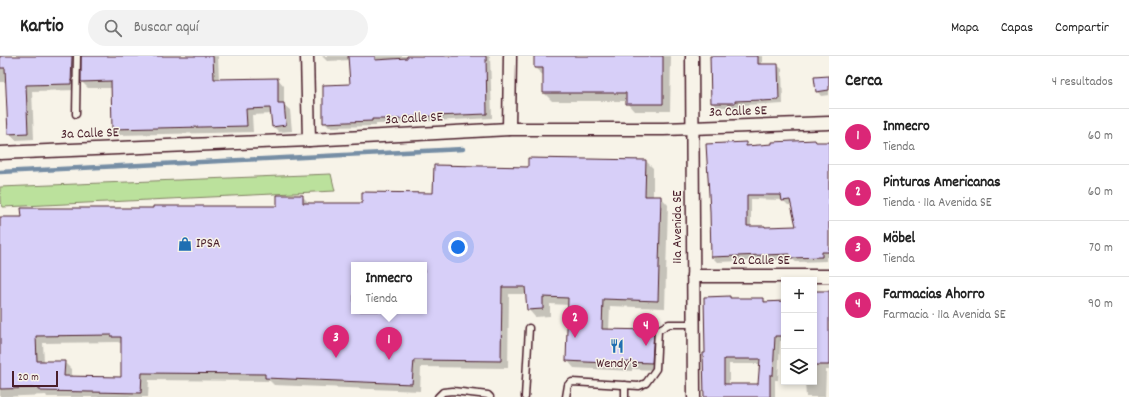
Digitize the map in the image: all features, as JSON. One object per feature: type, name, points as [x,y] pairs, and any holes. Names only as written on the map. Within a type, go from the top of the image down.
[{"type":"street","points":[[307,56],[309,140]]},
{"type":"street","points":[[509,130],[510,56]]},
{"type":"street","name":"11a Avenida SE","points":[[692,56],[694,397]]},
{"type":"street","name":"3a Calle SE","points":[[0,153],[509,130],[692,128],[829,123]]},
{"type":"street","name":"2a Calle SE","points":[[693,276],[829,276]]},
{"type":"lane","points":[[76,114],[77,56]]},
{"type":"lane","points":[[566,397],[568,385],[572,382],[638,386],[646,383],[656,369],[658,330],[669,324],[693,324]]},
{"type":"lane","points":[[525,397],[529,328]]},
{"type":"lane","points":[[625,385],[625,397]]},
{"type":"lane","points":[[438,397],[443,392],[454,391],[488,395],[490,397]]},
{"type":"green space","points":[[331,174],[335,191],[3,207],[0,200],[0,187]]},
{"type":"building","points":[[0,56],[72,56],[71,84],[26,85],[28,133],[8,134],[5,68],[0,68]]},
{"type":"building","points":[[81,56],[213,56],[214,79],[278,78],[278,103],[284,103],[286,125],[272,127],[270,108],[246,109],[247,126],[112,129],[111,81],[81,82]]},
{"type":"building","points":[[348,56],[375,56],[375,60],[407,58],[407,56],[486,56],[487,114],[409,117],[409,119],[372,119],[372,121],[323,123],[323,85],[350,84]]},
{"type":"building","points":[[534,56],[663,56],[663,104],[626,104],[626,93],[543,93],[543,68],[534,68]]},
{"type":"building","points":[[710,56],[758,56],[758,64],[778,64],[779,100],[711,103]]},
{"type":"building","points":[[829,76],[829,90],[816,92],[814,77]]},
{"type":"building","points":[[815,140],[816,142],[829,142],[829,252],[822,252],[822,257],[790,258],[790,254],[711,257],[706,144],[746,142],[746,146],[772,144],[772,142]],"holes":[[[747,195],[781,195],[782,201],[790,200],[796,226],[747,226]]]},
{"type":"building","points":[[528,158],[646,160],[645,196],[661,196],[658,301],[603,299],[602,329],[654,330],[652,363],[625,362],[625,364],[566,361],[568,298],[543,297],[543,309],[527,310],[525,287],[502,287],[501,361],[414,360],[412,384],[265,378],[265,374],[142,373],[141,393],[40,391],[40,388],[0,389],[0,217],[22,217],[21,208],[277,206],[277,195],[303,195],[303,203],[362,203],[362,192],[433,193],[434,165],[528,167]],"holes":[[[112,335],[112,337],[121,337],[121,377],[64,376],[65,361],[37,361],[36,336]]]},
{"type":"building","points":[[817,291],[829,291],[829,365],[817,365]]},
{"type":"building","points":[[730,296],[730,298],[764,298],[764,302],[781,301],[781,336],[775,336],[773,375],[770,375],[770,397],[704,397],[703,353],[705,353],[704,297]],"holes":[[[724,359],[760,359],[758,384],[724,384]]]},
{"type":"waterway","points":[[0,172],[463,149]]},
{"type":"place","name":"IPSA","points":[[185,244]]},
{"type":"place","name":"Pinturas Americanas","points":[[575,338]]},
{"type":"place","name":"Wendy’s","points":[[617,346]]},
{"type":"place","name":"Farmacias Ahorro","points":[[646,346]]},
{"type":"place","name":"Möbel","points":[[336,358]]},
{"type":"place","name":"Inmecro","points":[[389,360]]}]
